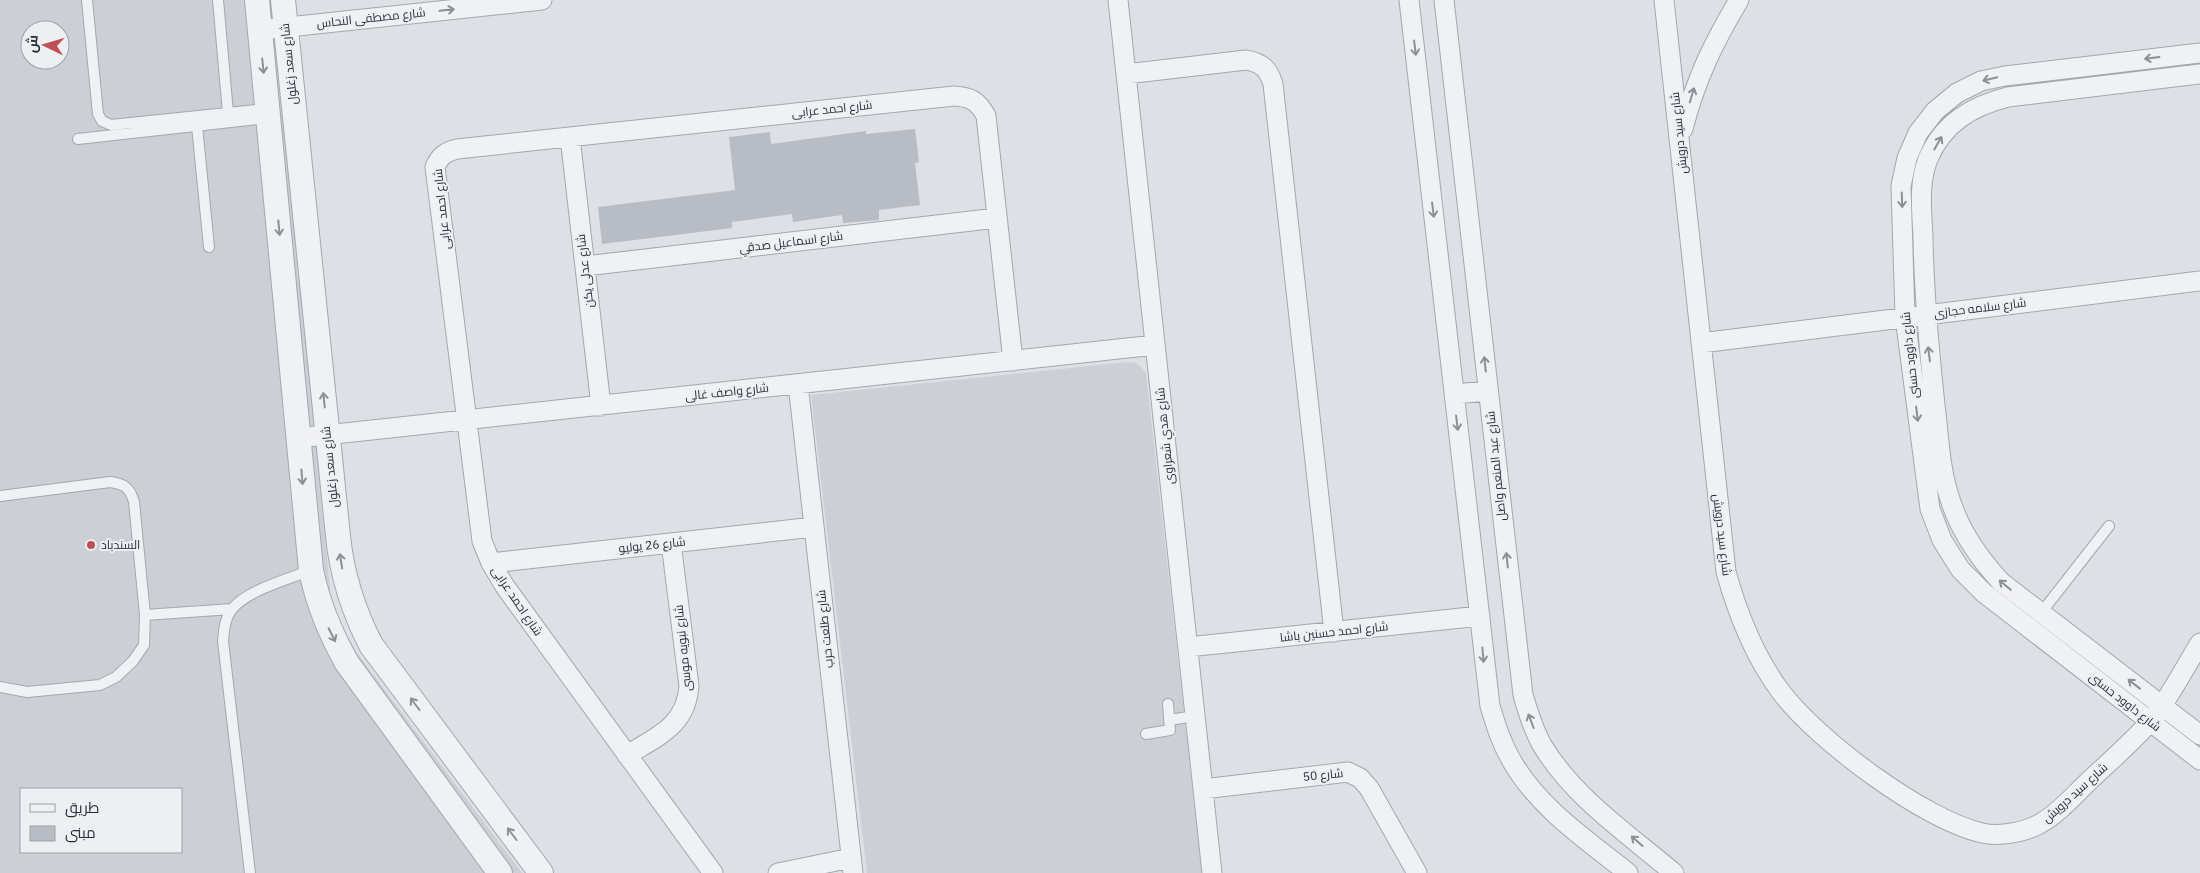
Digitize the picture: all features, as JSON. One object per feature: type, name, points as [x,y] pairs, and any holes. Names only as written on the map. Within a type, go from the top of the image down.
[{"type":"street","name":"شارع سعد زغلول","points":[[257,0],[311,570],[318,602],[327,626],[347,663],[500,873]]},
{"type":"street","name":"شارع سعد زغلول","points":[[283,0],[341,565],[358,620],[371,645],[541,873]]},
{"type":"street","name":"شارع مصطفى النحاس","points":[[260,30],[542,0]]},
{"type":"street","name":"شارع هدي شعراوى","points":[[1118,0],[1212,873]]},
{"type":"street","points":[[1409,0],[1490,706],[1499,735],[1512,762],[1530,788],[1557,816],[1628,873]]},
{"type":"street","name":"شارع عبد المنعم واصل","points":[[1444,0],[1523,695],[1530,720],[1542,745],[1576,789],[1674,873]]},
{"type":"street","name":"شارع سيد درويش","points":[[1664,0],[1726,572],[1738,614],[1757,654],[1780,692],[1824,737],[1909,800],[1957,826],[1985,834],[2014,833],[2041,824],[2064,806],[2150,722],[2200,643]]},
{"type":"street","points":[[1680,142],[1692,92],[1712,44],[1739,0]]},
{"type":"street","name":"شارع داوود حسنى","points":[[2200,53],[2005,76],[1981,81],[1956,93],[1935,111],[1918,133],[1907,158],[1901,186],[1905,317],[1930,509],[1942,540],[1960,569],[1984,593],[2200,760]]},
{"type":"street","points":[[1126,74],[1246,60],[1259,63],[1268,71],[1273,84],[1334,632]]},
{"type":"street","name":"شارع داوود حسنى","points":[[2200,74],[2008,96],[1983,104],[1960,117],[1941,136],[1928,159],[1922,185],[1925,315],[1942,464],[1950,502],[1963,531],[1980,558],[2001,582],[2200,735]]},
{"type":"street","name":"شارع احمد عرابى","points":[[713,873],[504,585],[491,563],[482,541],[477,515],[435,167],[439,158],[447,152],[457,149],[945,97],[968,97],[980,104],[986,116],[1013,361]]},
{"type":"street","name":"شارع عدلى يكن","points":[[570,137],[601,406]]},
{"type":"street","name":"شارع اسماعيل صدقي","points":[[584,266],[997,218]]},
{"type":"street","name":"شارع سلامه حجازى","points":[[1701,343],[2200,281]]},
{"type":"street","name":"شارع واصف غالى","points":[[298,438],[1155,346]]},
{"type":"street","name":"شارع طلعت حرب","points":[[798,384],[852,865]]},
{"type":"street","points":[[1454,394],[1488,391]]},
{"type":"street","name":"شارع 26 يوليو","points":[[491,563],[814,527]]},
{"type":"street","name":"شارع نبويه موسى","points":[[627,755],[678,721],[688,698],[689,686],[670,543]]},
{"type":"street","name":"شارع احمد حسنين باشا","points":[[1188,647],[1480,616]]},
{"type":"street","name":"شارع 50","points":[[1203,789],[1348,772],[1360,778],[1369,788],[1417,873]]},
{"type":"street","points":[[778,873],[852,865]]},
{"type":"lane","points":[[87,0],[98,114],[102,121],[111,125],[228,113],[268,114]]},
{"type":"lane","points":[[218,0],[228,113]]},
{"type":"lane","points":[[78,139],[197,126],[268,114]]},
{"type":"lane","points":[[197,126],[209,247]]},
{"type":"lane","points":[[0,496],[110,482],[122,483],[131,491],[134,502],[144,615],[144,645],[133,661],[116,677],[100,685],[27,692],[0,687]]},
{"type":"lane","points":[[2041,613],[2109,526]]},
{"type":"lane","points":[[250,873],[223,641],[224,624],[232,609],[241,600],[311,570]]},
{"type":"lane","points":[[144,615],[232,609]]},
{"type":"lane","points":[[1146,734],[1168,732],[1168,704]]},
{"type":"lane","points":[[1169,720],[1195,716]]},
{"type":"shaded area","points":[[0,0],[272,0],[331,598],[342,626],[357,653],[522,873],[0,873]]},
{"type":"shaded area","points":[[1128,362],[1136,363],[1146,374],[1202,873],[867,873],[811,395]]},
{"type":"building","points":[[915,129],[919,162],[915,163],[920,205],[879,210],[879,220],[843,223],[842,215],[793,222],[792,214],[732,222],[732,228],[602,244],[598,207],[735,190],[729,137],[770,132],[771,144],[866,131],[866,134]]},
{"type":"place","name":"السندباد","points":[[91,545]]}]
